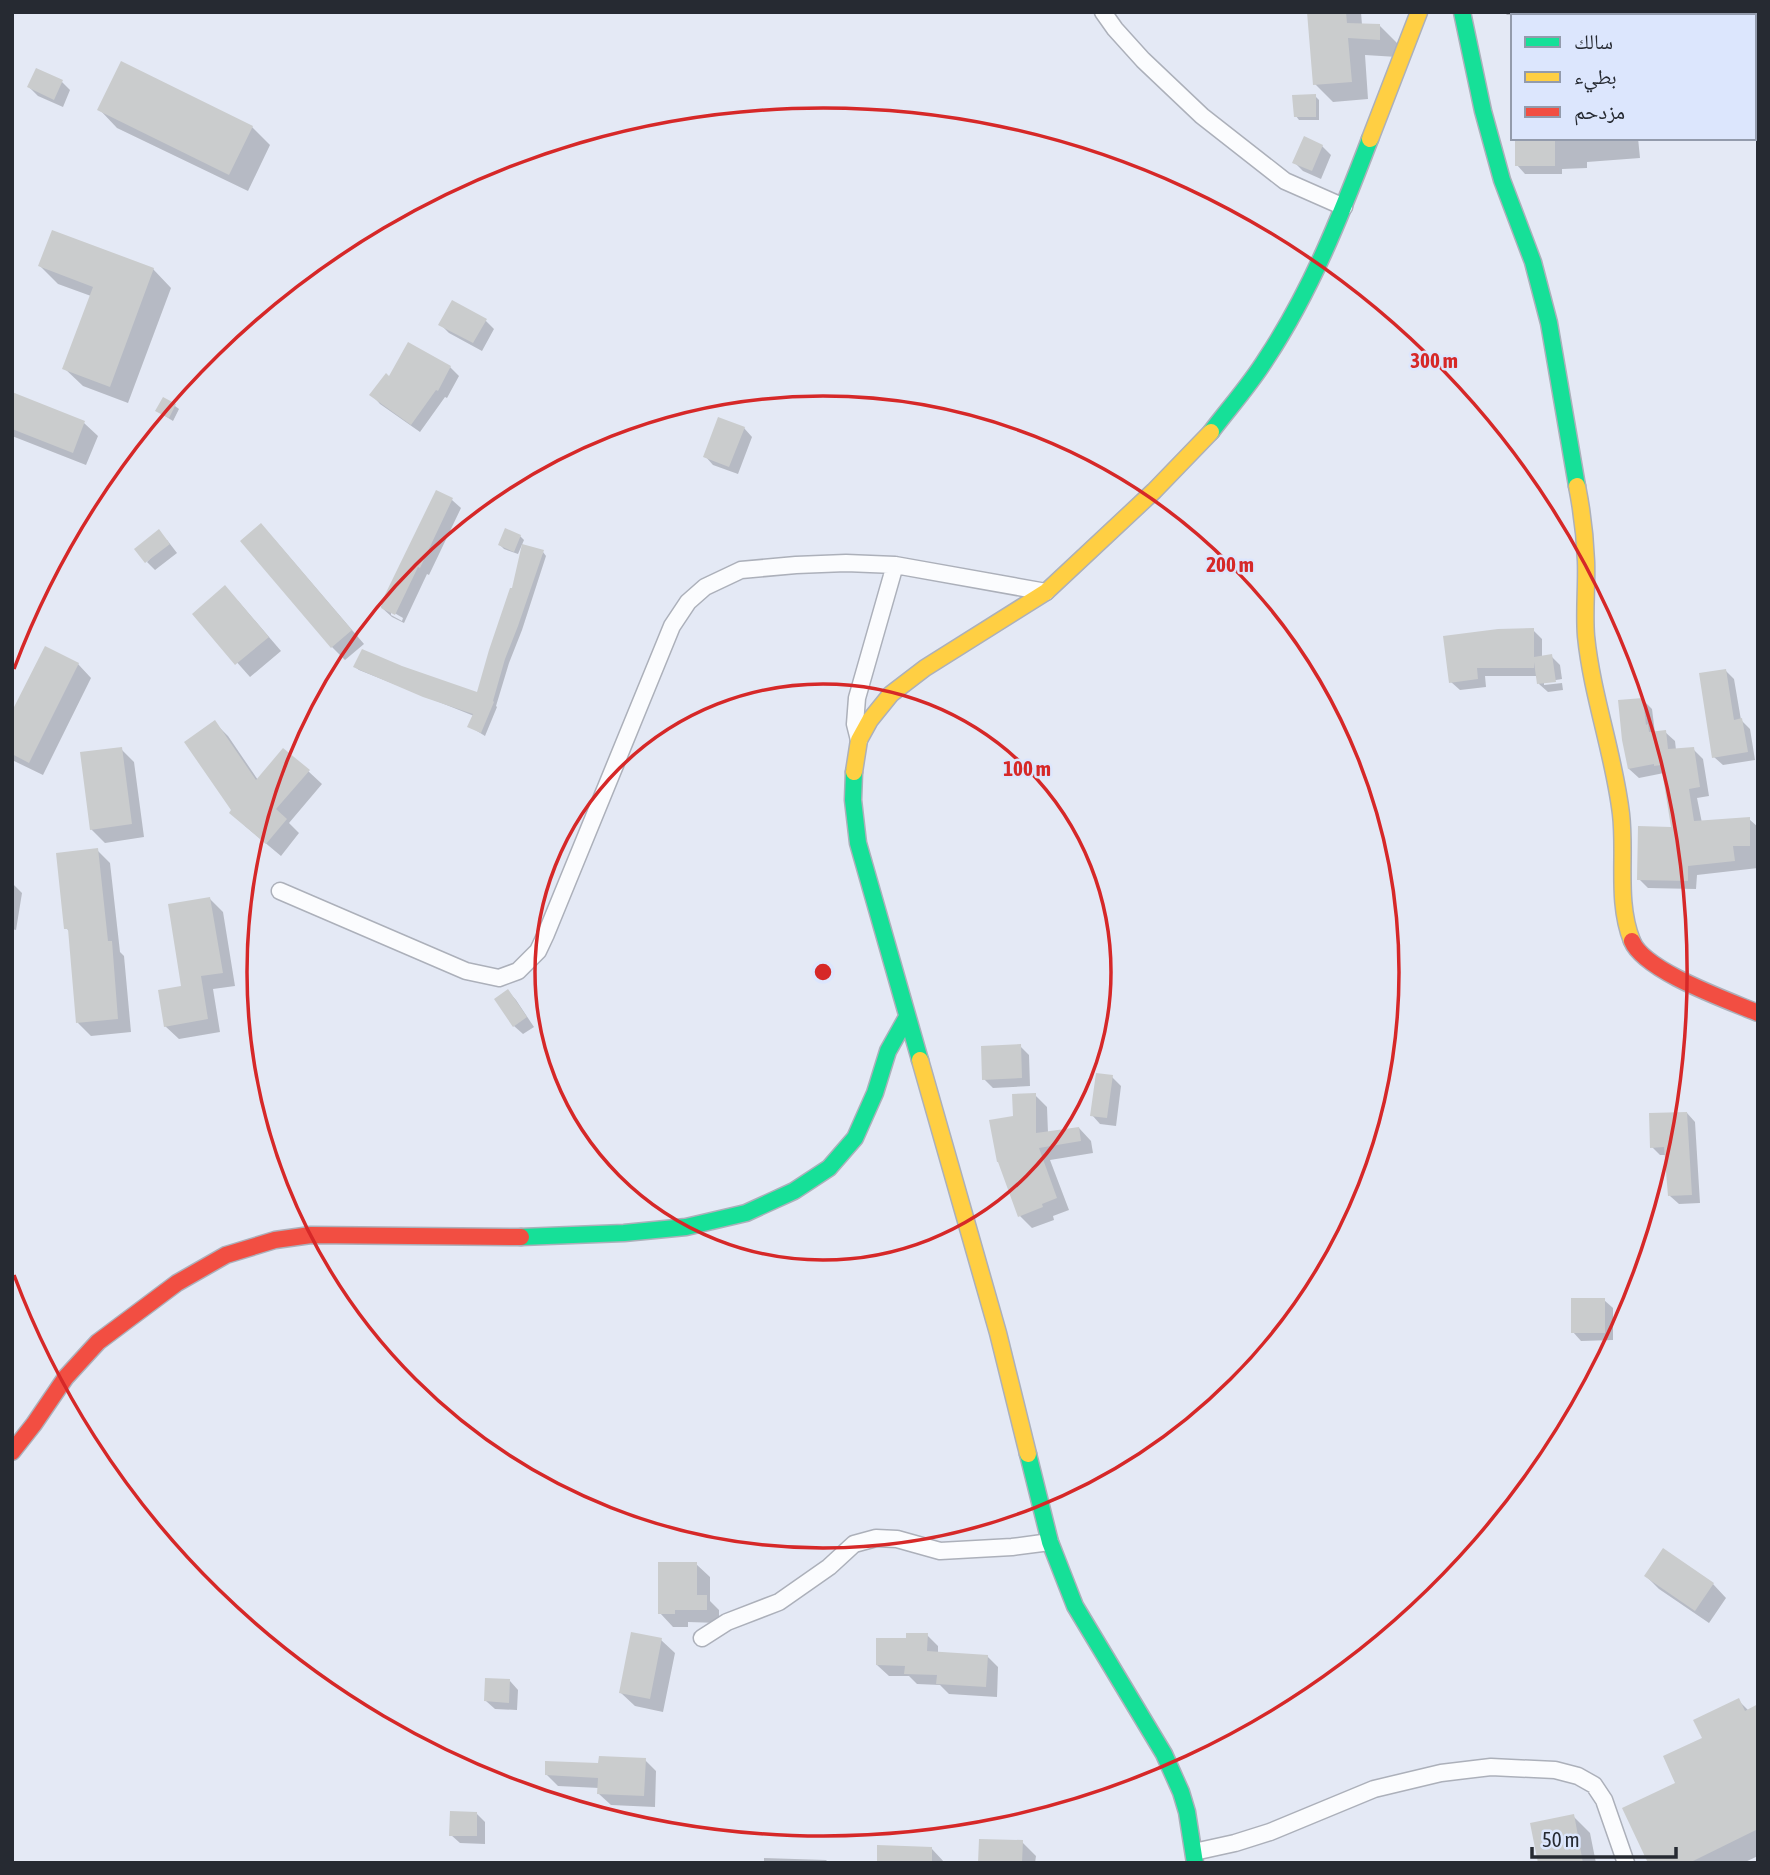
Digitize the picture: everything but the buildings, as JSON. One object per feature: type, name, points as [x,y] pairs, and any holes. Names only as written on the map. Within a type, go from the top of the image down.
[{"type":"street","points":[[1103,12],[1143,60],[1202,116],[1285,181],[1344,207]]},
{"type":"street","points":[[1419,12],[1344,207],[1306,292],[1266,360],[1210,432],[1154,491],[1046,592],[925,667],[891,694],[870,720],[859,740],[854,767],[853,800],[858,843],[998,1334],[1049,1542],[1075,1606],[1164,1754],[1181,1792],[1195,1857],[1270,1832],[1374,1789],[1441,1773],[1491,1767],[1555,1770],[1578,1776],[1594,1785],[1604,1800],[1626,1863]]},
{"type":"street","points":[[1462,12],[1483,111],[1502,180],[1533,262],[1549,323],[1583,518],[1586,635],[1621,816],[1623,902],[1627,930],[1635,950],[1656,967],[1758,1013]]},
{"type":"street","points":[[280,891],[466,971],[499,978],[518,971],[538,951],[546,934],[672,626],[688,602],[705,586],[741,570],[846,564],[895,565],[1046,592]]},
{"type":"street","points":[[859,740],[855,724],[858,698],[895,565]]},
{"type":"street","points":[[12,1452],[66,1377],[97,1342],[177,1283],[226,1255],[275,1240],[311,1235],[513,1237],[624,1233],[686,1227],[746,1213],[794,1191],[829,1168],[855,1138],[875,1093],[888,1051],[908,1017]]},
{"type":"street","points":[[702,1638],[727,1622],[779,1602],[830,1567],[855,1544],[876,1538],[897,1539],[940,1551],[1049,1542]]},
{"type":"traffic: fast","points":[[1462,12],[1483,111],[1502,180],[1533,262],[1549,323],[1577,486]]},
{"type":"traffic: fast","points":[[1211,432],[1260,369],[1297,307],[1336,224],[1370,139]]},
{"type":"traffic: fast","points":[[854,772],[853,800],[858,843],[920,1060]]},
{"type":"traffic: fast","points":[[521,1237],[624,1233],[686,1227],[746,1213],[794,1191],[829,1168],[855,1138],[875,1093],[888,1051],[907,1017]]},
{"type":"traffic: fast","points":[[1028,1454],[1050,1542],[1075,1606],[1164,1754],[1187,1812],[1195,1863]]},
{"type":"traffic: slow","points":[[1370,139],[1419,12]]},
{"type":"traffic: slow","points":[[854,772],[859,740],[870,720],[891,694],[925,668],[1046,592],[1154,491],[1211,432]]},
{"type":"traffic: slow","points":[[1577,486],[1586,551],[1586,636],[1593,681],[1618,792],[1624,910],[1632,941]]},
{"type":"traffic: slow","points":[[920,1060],[998,1333],[1028,1454]]},
{"type":"traffic: jam","points":[[1632,941],[1652,963],[1669,974],[1758,1013]]},
{"type":"traffic: jam","points":[[12,1452],[66,1377],[98,1342],[177,1283],[226,1255],[275,1240],[311,1235],[521,1237]]}]
